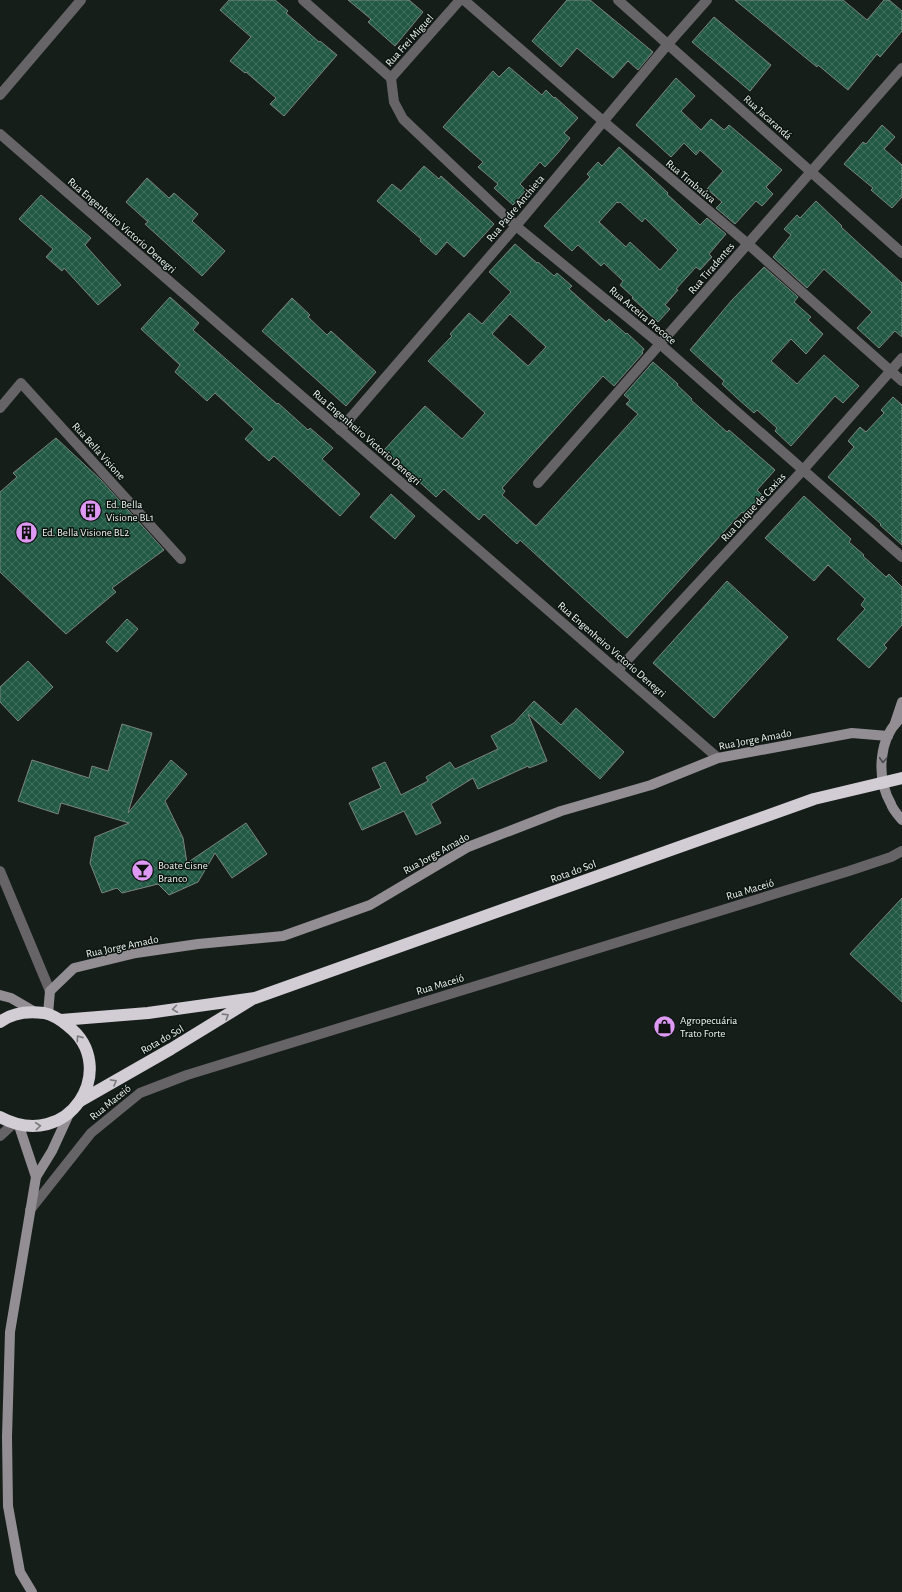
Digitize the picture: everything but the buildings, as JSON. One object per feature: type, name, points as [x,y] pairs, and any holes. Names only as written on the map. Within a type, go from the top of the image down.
[{"type":"highway","name":"Rota do Sol","points":[[61,1020],[148,1013],[255,998],[814,799],[902,778]]},
{"type":"highway","name":"Rota do Sol","points":[[80,1101],[171,1049],[255,998]]},
{"type":"highway","points":[[0,1022],[13,1015],[24,1012],[48,1014],[61,1020],[74,1030],[83,1044],[89,1059],[88,1081],[80,1101],[69,1114],[54,1123],[37,1127],[16,1125],[0,1117]]},
{"type":"street","points":[[0,95],[81,0]]},
{"type":"street","points":[[303,0],[391,78]]},
{"type":"street","name":"Rua Frei Miguel","points":[[391,78],[460,0]]},
{"type":"street","name":"Rua Timbaúva","points":[[464,0],[748,244],[902,381]]},
{"type":"street","name":"Rua Jacarandá","points":[[618,0],[902,252]]},
{"type":"street","name":"Rua Padre Anchieta","points":[[340,430],[516,226],[668,44],[707,0]]},
{"type":"street","name":"Rua Tiradentes","points":[[538,482],[902,68]]},
{"type":"street","name":"Rua Arceira Precoce","points":[[391,78],[394,102],[403,119],[516,226],[660,344],[902,557]]},
{"type":"street","name":"Rua Engenheiro Victorio Denegri","points":[[0,134],[718,758]]},
{"type":"street","name":"Rua Duque de Caxias","points":[[618,670],[803,470],[902,358]]},
{"type":"street","name":"Rua Bella Visione","points":[[0,408],[21,383],[181,559]]},
{"type":"street","points":[[902,702],[898,720],[888,736],[882,758],[882,782],[891,804],[902,820]]},
{"type":"street","name":"Rua Jorge Amado","points":[[50,991],[74,968],[136,953],[198,944],[283,936],[370,905],[468,847],[561,811],[651,785],[718,758],[852,733],[888,736]]},
{"type":"street","name":"Rua Maceió","points":[[30,1210],[91,1133],[140,1093],[187,1074],[849,871],[891,857],[902,851]]},
{"type":"street","points":[[0,871],[50,991],[48,1014]]},
{"type":"street","points":[[0,995],[12,998],[35,1012]]},
{"type":"street","points":[[32,1592],[20,1572],[10,1513],[7,1437],[10,1332],[36,1177],[52,1151],[69,1114]]},
{"type":"street","points":[[0,1136],[16,1125],[36,1177]]},
{"type":"place","name":"Ed. Bella Visione BL1","points":[[90,510]]},
{"type":"place","name":"Ed. Bella Visione BL2","points":[[26,532]]},
{"type":"place","name":"Boate Cisne Branco","points":[[143,871]]},
{"type":"place","name":"Agropecuária Trato Forte","points":[[665,1026]]}]
